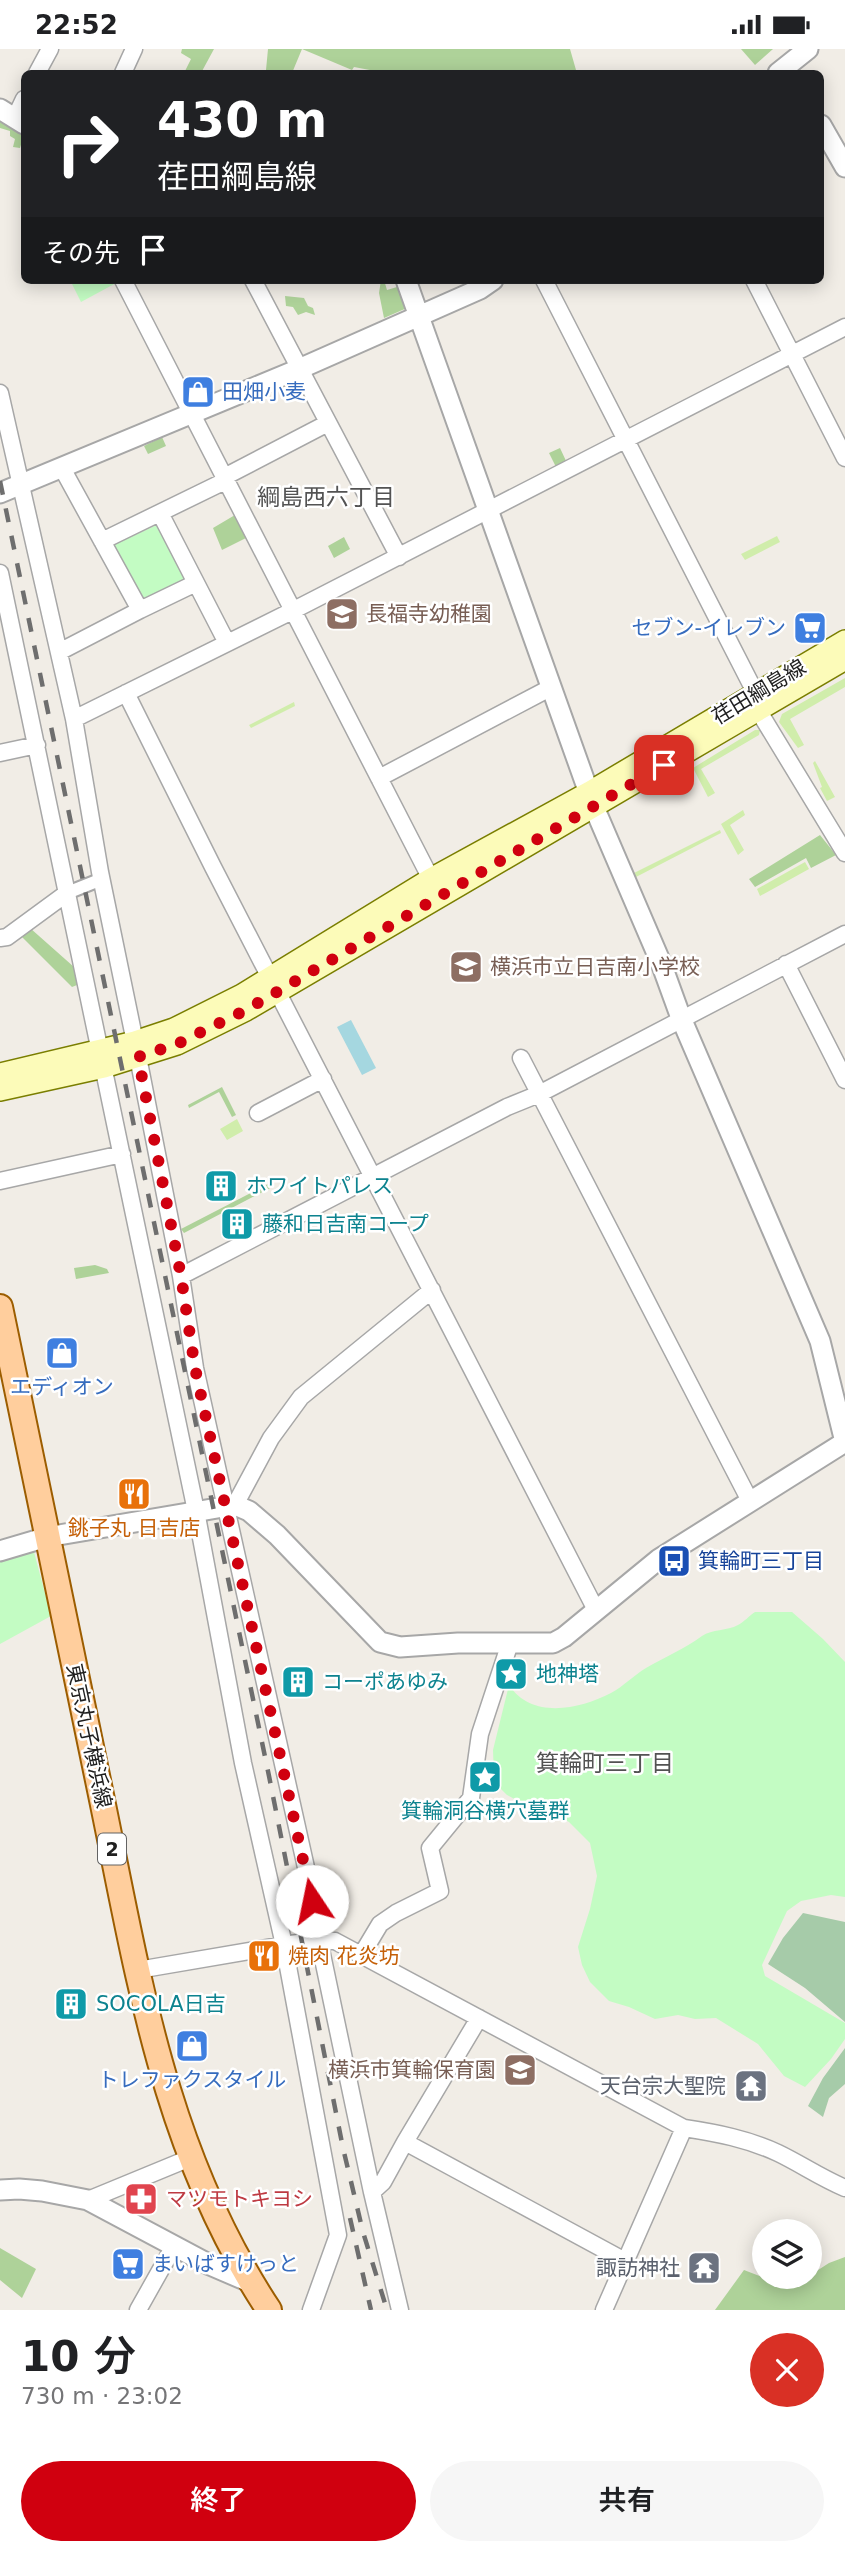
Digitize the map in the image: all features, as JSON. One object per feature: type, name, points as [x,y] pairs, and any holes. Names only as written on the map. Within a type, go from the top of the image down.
[{"type":"main road","name":"荏田綱島線","points":[[0,1090],[137,1049],[242,995],[274,983],[757,702],[845,641]]},
{"type":"main road","name":"荏田綱島線","points":[[757,702],[845,659]]},
{"type":"main road","name":"荏田綱島線","points":[[274,983],[431,879],[592,799]]},
{"type":"main road","name":"荏田綱島線","points":[[0,1074],[101,1058]]},
{"type":"main road","name":"東京丸子横浜線","points":[[0,1307],[161,2073],[190,2158],[221,2227],[269,2310]]},
{"type":"street","points":[[39,70],[50,49]]},
{"type":"street","points":[[124,70],[134,49]]},
{"type":"street","points":[[786,70],[808,49]]},
{"type":"street","points":[[824,130],[845,167]]},
{"type":"street","points":[[125,284],[431,879]]},
{"type":"street","points":[[255,284],[399,557]]},
{"type":"street","points":[[406,284],[592,799],[661,963],[681,1019],[820,1341],[845,1442],[845,1453]]},
{"type":"street","points":[[0,493],[299,369],[487,284]]},
{"type":"street","points":[[546,284],[757,702],[845,853]]},
{"type":"street","points":[[756,284],[845,458]]},
{"type":"street","points":[[74,719],[399,557],[845,327]]},
{"type":"street","points":[[0,393],[74,719],[102,879],[181,1276],[195,1368],[230,1506],[372,2192],[400,2310]]},
{"type":"street","points":[[102,541],[225,481],[230,474],[328,423]]},
{"type":"street","points":[[62,468],[140,610]]},
{"type":"street","points":[[160,513],[227,643]]},
{"type":"street","points":[[0,573],[196,1511],[243,1763],[284,1945],[338,2235],[311,2310]]},
{"type":"street","points":[[59,652],[196,583]]},
{"type":"street","points":[[379,778],[550,688]]},
{"type":"street","points":[[126,693],[596,1610]]},
{"type":"street","points":[[0,753],[37,745]]},
{"type":"street","points":[[0,938],[7,937],[67,893],[102,879]]},
{"type":"street","points":[[181,1276],[845,934]]},
{"type":"street","points":[[786,964],[845,1080]]},
{"type":"street","points":[[521,1058],[750,1501]]},
{"type":"street","points":[[258,1113],[323,1079]]},
{"type":"street","points":[[0,1181],[122,1154]]},
{"type":"street","points":[[230,1506],[271,1438],[300,1398],[432,1290]]},
{"type":"street","points":[[0,1551],[47,1537],[230,1506],[249,1511],[270,1528],[380,1642],[400,1647],[558,1641],[659,1559],[845,1442]]},
{"type":"street","points":[[362,1954],[380,1924],[440,1891],[430,1849],[471,1798],[480,1734],[510,1643]]},
{"type":"street","points":[[138,1970],[284,1945],[319,1940],[335,1941],[684,2128],[728,2134],[777,2153],[845,2188]]},
{"type":"street","points":[[372,2192],[383,2182],[478,2018]]},
{"type":"street","points":[[604,2310],[684,2128]]},
{"type":"street","points":[[405,2142],[625,2261]]},
{"type":"street","points":[[88,2200],[190,2158]]},
{"type":"street","points":[[0,2190],[30,2190],[88,2200],[232,2276],[252,2283]]},
{"type":"street","points":[[138,2310],[174,2246]]},
{"type":"green space","points":[[182,49],[214,49],[203,70],[186,70],[191,59],[181,53]]},
{"type":"green space","points":[[268,49],[302,49],[293,70],[266,70]]},
{"type":"green space","points":[[302,49],[570,49],[576,70],[370,70],[354,67],[352,70]]},
{"type":"green space","points":[[741,49],[773,49],[755,65]]},
{"type":"green space","points":[[0,118],[21,133],[20,148],[13,147],[15,139],[10,136],[10,131],[0,128]]},
{"type":"green space","points":[[72,284],[114,284],[81,302]]},
{"type":"green space","points":[[380,284],[385,284],[387,290],[399,284],[407,308],[384,318],[379,293]]},
{"type":"green space","points":[[285,296],[304,298],[308,306],[313,308],[315,315],[306,312],[298,315],[293,307],[286,306]]},
{"type":"green space","points":[[162,437],[166,446],[148,454],[144,446]]},
{"type":"green space","points":[[560,448],[567,463],[557,469],[549,453]]},
{"type":"green space","points":[[235,515],[259,556],[257,558],[246,538],[222,550],[213,528]]},
{"type":"green space","points":[[159,524],[190,581],[142,603],[111,546]]},
{"type":"green space","points":[[777,536],[780,542],[745,560],[741,554]]},
{"type":"green space","points":[[344,537],[350,549],[334,558],[328,546]]},
{"type":"green space","points":[[845,678],[845,687],[790,719],[804,745],[798,748],[779,722],[782,714]]},
{"type":"green space","points":[[294,702],[295,706],[251,728],[249,725]]},
{"type":"green space","points":[[755,730],[760,730],[759,735],[701,769],[715,793],[708,797],[693,768]]},
{"type":"green space","points":[[815,761],[835,797],[827,801],[820,788],[822,787],[813,763]]},
{"type":"green space","points":[[743,810],[745,815],[730,825],[744,850],[738,855],[721,824]]},
{"type":"green space","points":[[720,830],[721,833],[636,877],[634,873]]},
{"type":"green space","points":[[820,835],[836,855],[811,868],[806,858],[755,887],[749,879]]},
{"type":"green space","points":[[805,862],[809,869],[760,896],[757,889]]},
{"type":"green space","points":[[30,928],[74,967],[77,985],[72,987],[21,936]]},
{"type":"green space","points":[[222,1087],[236,1115],[232,1117],[219,1092],[189,1108],[188,1105]]},
{"type":"green space","points":[[237,1119],[243,1131],[227,1140],[220,1129]]},
{"type":"green space","points":[[270,1183],[272,1187],[184,1233],[181,1229]]},
{"type":"green space","points":[[95,1265],[107,1269],[109,1273],[76,1279],[74,1268]]},
{"type":"green space","points":[[34,1552],[51,1616],[0,1644],[0,1560]]},
{"type":"green space","points":[[755,1612],[792,1612],[845,1662],[845,1897],[831,1895],[801,1901],[787,1911],[762,1965],[765,1976],[845,2023],[845,2039],[805,2087],[784,2076],[758,2044],[716,2018],[695,2019],[678,2015],[655,2019],[609,2001],[590,1982],[578,1947],[597,1876],[590,1843],[569,1822],[540,1806],[520,1802],[507,1795],[494,1777],[493,1750],[509,1685],[519,1696],[543,1707],[571,1707],[599,1699],[706,1634],[734,1627]]},
{"type":"green space","points":[[803,1913],[845,1922],[845,2022],[805,1988],[768,1964],[783,1938]]},
{"type":"green space","points":[[845,2048],[845,2084],[829,2098],[823,2117],[808,2106],[823,2078]]},
{"type":"green space","points":[[0,2248],[36,2269],[22,2298],[0,2280]]},
{"type":"green space","points":[[845,2257],[845,2310],[715,2310],[744,2270],[752,2273],[752,2289],[822,2289],[822,2268]]},
{"type":"water","points":[[351,1020],[376,1068],[362,1075],[337,1027]]},
{"type":"railway","points":[[0,481],[269,1776],[343,2148],[363,2232],[387,2310]]},
{"type":"railway","points":[[350,2218],[371,2310]]},
{"type":"place","name":"田畑小麦","points":[[198,392]]},
{"type":"place","name":"長福寺幼稚園","points":[[342,614]]},
{"type":"place","name":"セブン-イレブン","points":[[810,628]]},
{"type":"place","name":"横浜市立日吉南小学校","points":[[466,967]]},
{"type":"place","name":"ホワイトパレス","points":[[221,1186]]},
{"type":"place","name":"藤和日吉南コープ","points":[[237,1224]]},
{"type":"place","name":"エディオン","points":[[62,1353]]},
{"type":"place","name":"銚子丸 日吉店","points":[[134,1494]]},
{"type":"place","name":"箕輪町三丁目","points":[[674,1561]]},
{"type":"place","name":"地神塔","points":[[511,1674]]},
{"type":"place","name":"コーポあゆみ","points":[[298,1682]]},
{"type":"place","name":"箕輪洞谷横穴墓群","points":[[485,1777]]},
{"type":"place","name":"焼肉 花炎坊","points":[[264,1956]]},
{"type":"place","name":"SOCOLA日吉","points":[[71,2004]]},
{"type":"place","name":"トレファクスタイル","points":[[192,2046]]},
{"type":"place","name":"横浜市箕輪保育園","points":[[520,2070]]},
{"type":"place","name":"天台宗大聖院","points":[[751,2086]]},
{"type":"place","name":"マツモトキヨシ","points":[[141,2199]]},
{"type":"place","name":"まいばすけっと","points":[[128,2264]]},
{"type":"place","name":"諏訪神社","points":[[704,2268]]},
{"type":"district","name":"綱島西六丁目","points":[[326,497]]},
{"type":"district","name":"箕輪町三丁目","points":[[605,1763]]},
{"type":"route","points":[[312,1901],[195,1368],[181,1276],[138,1057],[177,1044],[246,1010],[664,765]]}]
